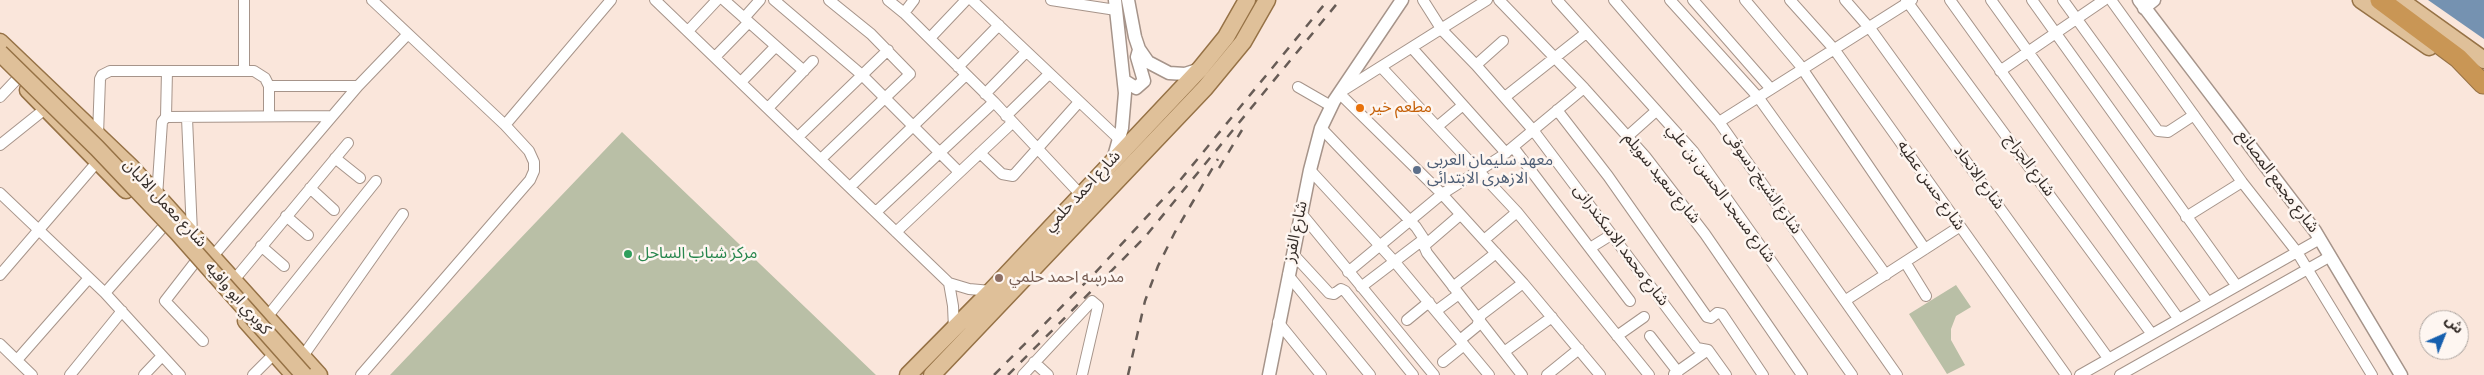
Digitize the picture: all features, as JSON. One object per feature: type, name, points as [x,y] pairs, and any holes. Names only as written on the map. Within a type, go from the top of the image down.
[{"type":"highway","points":[[2380,0],[2465,64],[2483,84]]},
{"type":"main road","name":"شارع احمد حلمي","points":[[908,375],[991,291],[1200,69],[1226,37],[1246,0]]},
{"type":"main road","name":"شارع احمد حلمي","points":[[932,375],[1205,88],[1243,42],[1267,0]]},
{"type":"main road","points":[[2360,0],[2483,84]]},
{"type":"main road","points":[[2400,0],[2484,60]]},
{"type":"main road","name":"شارع معمل الالبان","points":[[0,42],[98,135],[192,233],[266,317],[308,370]]},
{"type":"main road","name":"كوبري ابو وافيه","points":[[0,53],[96,148],[308,370]]},
{"type":"main road","name":"شارع معمل الالبان","points":[[0,62],[196,261],[294,375]]},
{"type":"street","points":[[244,0],[244,69]]},
{"type":"street","points":[[361,375],[530,180],[534,162],[529,151],[505,125],[372,0]]},
{"type":"street","points":[[505,125],[611,0]]},
{"type":"street","points":[[688,31],[717,0]]},
{"type":"street","points":[[724,0],[804,71]]},
{"type":"street","points":[[714,57],[746,20],[760,0]]},
{"type":"street","points":[[774,0],[862,75],[959,172]]},
{"type":"street","points":[[821,160],[909,76],[910,72],[888,50],[829,0]]},
{"type":"street","points":[[888,0],[930,38],[994,102],[1081,194]]},
{"type":"street","points":[[904,13],[914,0]]},
{"type":"street","points":[[930,38],[966,0]]},
{"type":"street","points":[[972,0],[1120,139]]},
{"type":"street","points":[[1051,0],[1115,5],[1125,81],[1124,116],[1120,139],[1113,160]]},
{"type":"street","points":[[1125,81],[1133,88],[1143,84],[1144,76],[1137,57],[1139,49],[1128,0]]},
{"type":"street","name":"شارع الفرز","points":[[1269,375],[1292,254],[1321,128],[1331,106],[1402,0]]},
{"type":"street","name":"شارع محمد الاسكندرانى","points":[[1423,0],[1442,30],[1476,64],[1533,130],[1697,348],[1706,350],[1726,375]]},
{"type":"street","points":[[1487,0],[1340,93],[1442,194],[1523,283],[1600,375]]},
{"type":"street","name":"شارع سعيد سويلم","points":[[1499,0],[1556,57],[1628,136],[1705,234],[1802,375]]},
{"type":"street","name":"شارع مسجد الحسن بن علي","points":[[1557,0],[1693,151],[1852,375]]},
{"type":"street","name":"شارع الشيخ دسوقى","points":[[1614,0],[1719,122],[1897,375]]},
{"type":"street","points":[[1670,0],[1758,98],[1886,275]]},
{"type":"street","points":[[1694,0],[1771,89]]},
{"type":"street","points":[[1745,0],[1802,69],[1925,250]]},
{"type":"street","name":"شارع حسن عطيه","points":[[1790,0],[1834,49],[2066,375]]},
{"type":"street","name":"شارع الاتحاد","points":[[1844,0],[1869,27],[2108,358]]},
{"type":"street","points":[[1950,0],[2178,318]]},
{"type":"street","points":[[1991,0],[2207,301]]},
{"type":"street","points":[[2032,0],[2236,285]]},
{"type":"street","points":[[2063,0],[2158,131],[2168,132],[2194,115]]},
{"type":"street","points":[[2000,70],[2104,0]]},
{"type":"street","name":"شارع مجمع المصانع","points":[[2111,0],[2242,182],[2297,252],[2372,375]]},
{"type":"street","points":[[1719,122],[1908,1]]},
{"type":"street","name":"شارع الجراج","points":[[1908,1],[2150,333]]},
{"type":"street","points":[[662,2],[714,57],[949,283],[969,289],[991,291]]},
{"type":"street","name":"شارع مجمع المصانع","points":[[2146,3],[2320,240],[2401,375]]},
{"type":"street","points":[[958,67],[999,25]]},
{"type":"street","points":[[1505,97],[1586,33]]},
{"type":"street","points":[[213,256],[358,86],[408,34]]},
{"type":"street","points":[[1476,64],[1503,41]]},
{"type":"street","points":[[741,82],[776,46]]},
{"type":"street","points":[[1412,48],[1462,105],[1509,150],[1590,248],[1630,301]]},
{"type":"street","points":[[1139,49],[1155,67],[1169,73],[1185,74],[1200,69]]},
{"type":"street","points":[[798,137],[888,50]]},
{"type":"street","points":[[985,94],[1026,52]]},
{"type":"street","points":[[768,108],[813,61]]},
{"type":"street","points":[[1382,68],[1518,212],[1648,375]]},
{"type":"street","points":[[98,135],[102,75],[110,71],[244,69],[261,74],[269,86],[270,115]]},
{"type":"street","points":[[157,197],[162,122],[166,117],[167,71]]},
{"type":"street","points":[[896,232],[980,152],[1049,74]]},
{"type":"street","points":[[850,187],[966,75]]},
{"type":"street","points":[[0,97],[17,80]]},
{"type":"street","points":[[269,86],[358,86]]},
{"type":"street","points":[[1298,87],[1331,106]]},
{"type":"street","points":[[1348,272],[1442,194],[1481,171],[1584,88]]},
{"type":"street","points":[[876,212],[994,102]]},
{"type":"street","points":[[980,152],[1002,174],[1010,177],[1079,102]]},
{"type":"street","points":[[1438,126],[1462,105]]},
{"type":"street","points":[[0,145],[45,109]]},
{"type":"street","points":[[1557,110],[1608,176],[1707,317],[1711,318],[1720,313],[1724,316],[1763,375]]},
{"type":"street","points":[[1628,136],[1656,111]]},
{"type":"street","points":[[166,117],[332,116]]},
{"type":"street","points":[[187,118],[192,233]]},
{"type":"street","points":[[1321,128],[1410,221],[1456,290],[1522,375]]},
{"type":"street","points":[[234,280],[348,143]]},
{"type":"street","points":[[335,158],[360,178]]},
{"type":"street","points":[[0,275],[98,161]]},
{"type":"street","points":[[1310,170],[1394,261],[1489,375]]},
{"type":"street","points":[[266,317],[376,181]]},
{"type":"street","points":[[2186,217],[2242,182]]},
{"type":"street","points":[[310,188],[334,210]]},
{"type":"street","points":[[0,193],[105,292],[180,375]]},
{"type":"street","points":[[1484,240],[1518,212]]},
{"type":"street","points":[[1301,213],[1434,375]]},
{"type":"street","points":[[308,370],[403,214]]},
{"type":"street","points":[[1361,287],[1394,261],[1424,243],[1460,215]]},
{"type":"street","points":[[286,216],[308,235]]},
{"type":"street","points":[[105,292],[163,227]]},
{"type":"street","points":[[1846,300],[1959,227]]},
{"type":"street","points":[[1590,248],[1611,235]]},
{"type":"street","points":[[2080,375],[2150,333],[2320,240]]},
{"type":"street","points":[[261,246],[284,266]]},
{"type":"street","points":[[1436,311],[1496,253]]},
{"type":"street","points":[[1292,254],[1329,293],[1334,294],[1341,289],[1345,291],[1413,375]]},
{"type":"street","points":[[2120,375],[2329,257]]},
{"type":"street","points":[[196,261],[165,301],[203,341]]},
{"type":"street","points":[[1905,262],[1926,296]]},
{"type":"street","points":[[1288,276],[1370,375]]},
{"type":"street","points":[[17,360],[89,278]]},
{"type":"street","points":[[949,283],[954,329]]},
{"type":"street","points":[[1443,362],[1477,326],[1480,316],[1523,283]]},
{"type":"street","points":[[1023,375],[1090,302],[1095,302],[1098,306],[1082,375]]},
{"type":"street","points":[[1407,320],[1429,302]]},
{"type":"street","points":[[70,375],[122,310]]},
{"type":"street","points":[[1504,352],[1552,317]]},
{"type":"street","points":[[1617,336],[1644,317]]},
{"type":"street","points":[[1278,322],[1321,375]]},
{"type":"street","points":[[1650,336],[1676,373],[1706,350]]},
{"type":"street","points":[[0,344],[32,375]]},
{"type":"street","points":[[1547,375],[1580,349]]},
{"type":"street","points":[[253,375],[274,354]]},
{"type":"street","points":[[144,375],[162,356]]},
{"type":"street","points":[[1034,362],[1048,375]]},
{"type":"green space","name":"مركز شباب الساحل","points":[[622,132],[876,375],[390,375]]},
{"type":"green space","points":[[1956,285],[1971,307],[1956,316],[1951,329],[1951,340],[1965,365],[1947,374],[1909,314]]},
{"type":"water","points":[[2428,0],[2484,0],[2484,39]]},
{"type":"railway","points":[[994,375],[1094,274],[1177,184],[1328,0]]},
{"type":"railway","points":[[1008,375],[1145,237],[1340,0]]},
{"type":"railway","points":[[1219,168],[1242,130]]},
{"type":"railway","points":[[1128,375],[1145,301],[1158,266],[1175,232],[1218,159]]},
{"type":"place","name":"مطعم خير","points":[[1360,108]]},
{"type":"place","name":"معهد سليمان العربى الازهرى الابتدائى","points":[[1417,170]]},
{"type":"place","name":"مركز شباب الساحل","points":[[628,254]]},
{"type":"place","name":"مدرسه احمد حلمي","points":[[999,278]]}]
